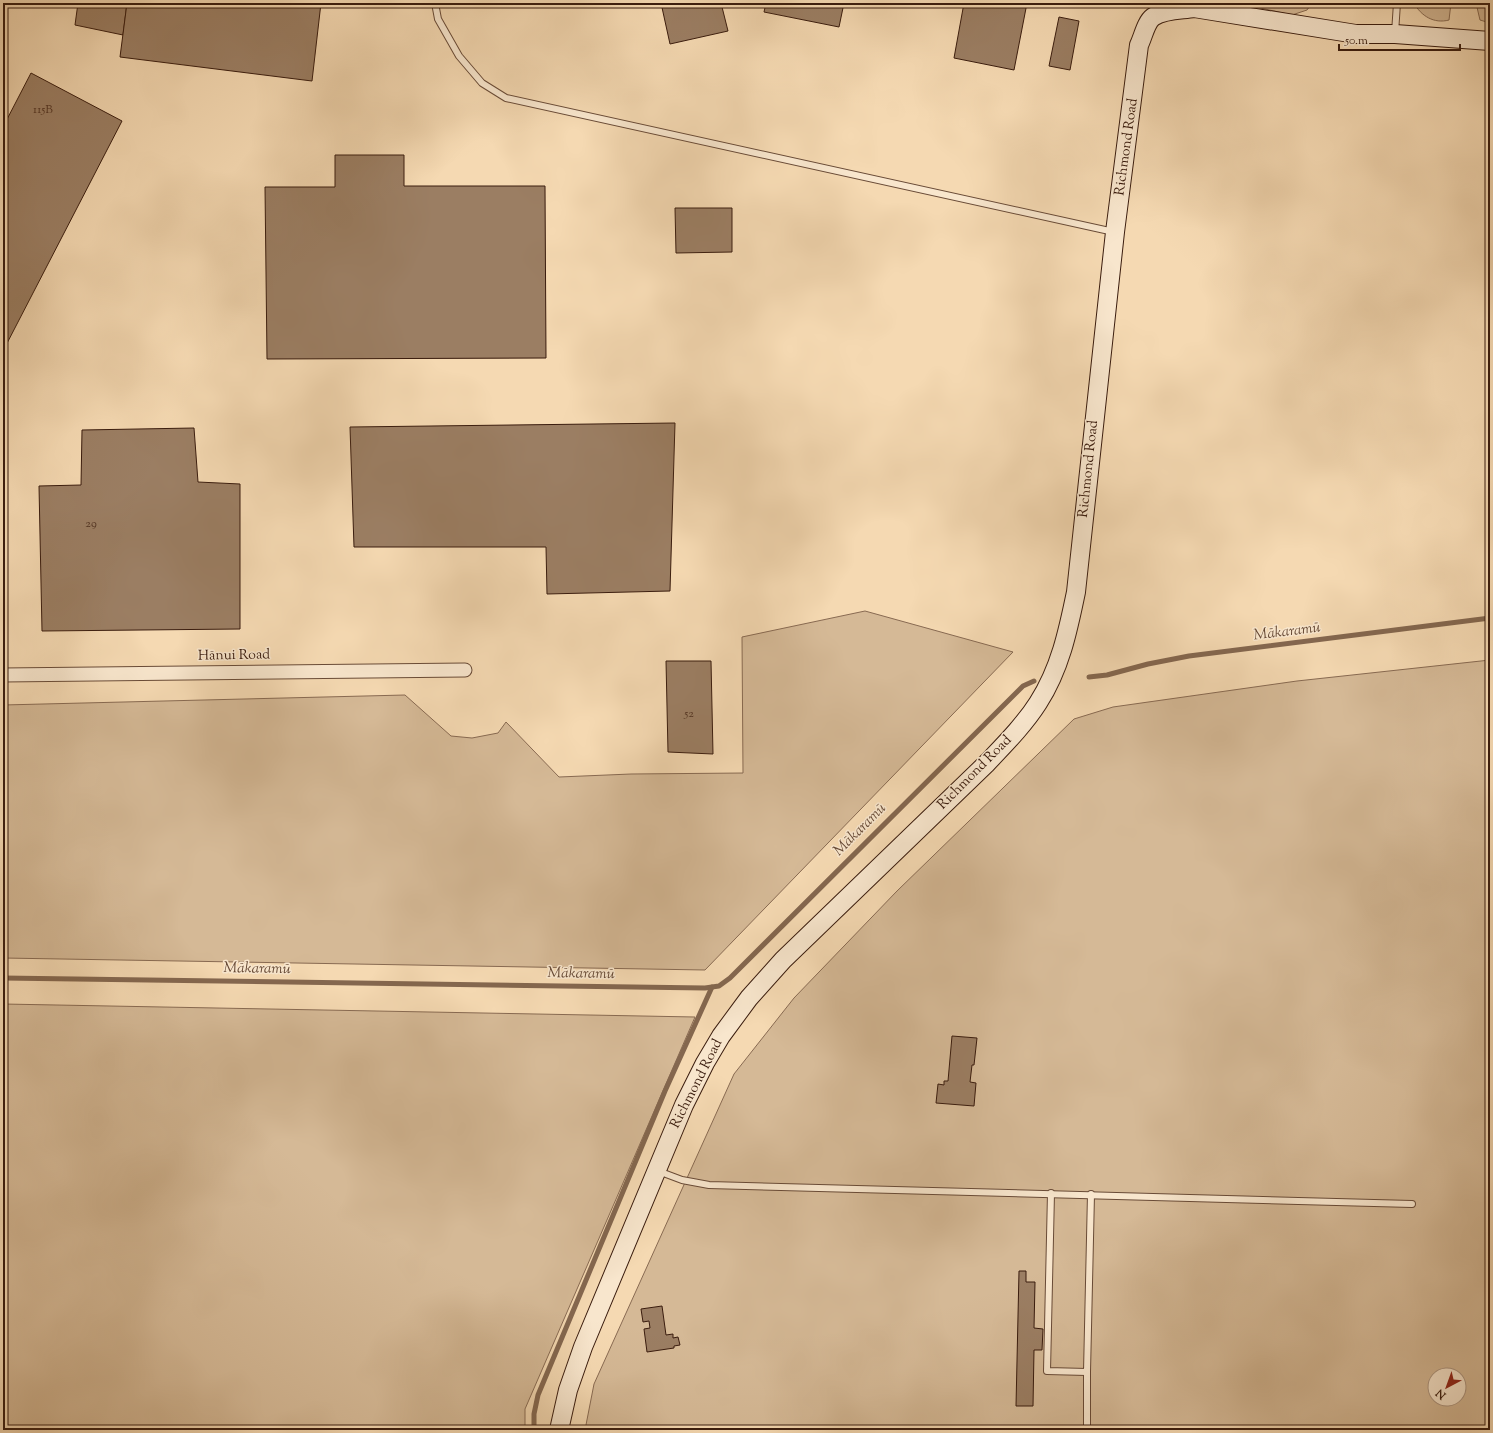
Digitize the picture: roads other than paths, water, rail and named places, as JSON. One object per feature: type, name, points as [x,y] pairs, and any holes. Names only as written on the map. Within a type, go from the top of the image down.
[{"type":"street","name":"Richmond Road","points":[[559,1430],[568,1390],[583,1347],[684,1105],[705,1063],[721,1036],[749,998],[783,960],[1007,742],[1038,704],[1059,662],[1066,640],[1076,592],[1115,232],[1140,45],[1147,26],[1153,17],[1169,11],[1194,8],[1356,34],[1395,34]]},
{"type":"street","points":[[1395,34],[1490,41]]},
{"type":"street","name":"Hānui Road","points":[[3,675],[465,670]]},
{"type":"lane","points":[[435,3],[438,19],[459,56],[482,83],[506,98],[1115,232]]},
{"type":"lane","points":[[1395,34],[1397,3]]},
{"type":"lane","points":[[656,1171],[682,1180],[709,1186],[1091,1194],[1412,1204]]},
{"type":"lane","points":[[1051,1194],[1048,1371],[1087,1372]]},
{"type":"lane","points":[[1087,1430],[1091,1194]]},
{"type":"waterway","name":"Mākaramū","points":[[1089,677],[1107,675],[1148,664],[1189,656],[1490,618]]},
{"type":"waterway","name":"Mākaramū","points":[[3,978],[705,988],[719,986],[730,978],[1023,686],[1034,681]]},
{"type":"waterway","points":[[534,1430],[534,1414],[538,1395],[665,1091],[712,987]]}]
